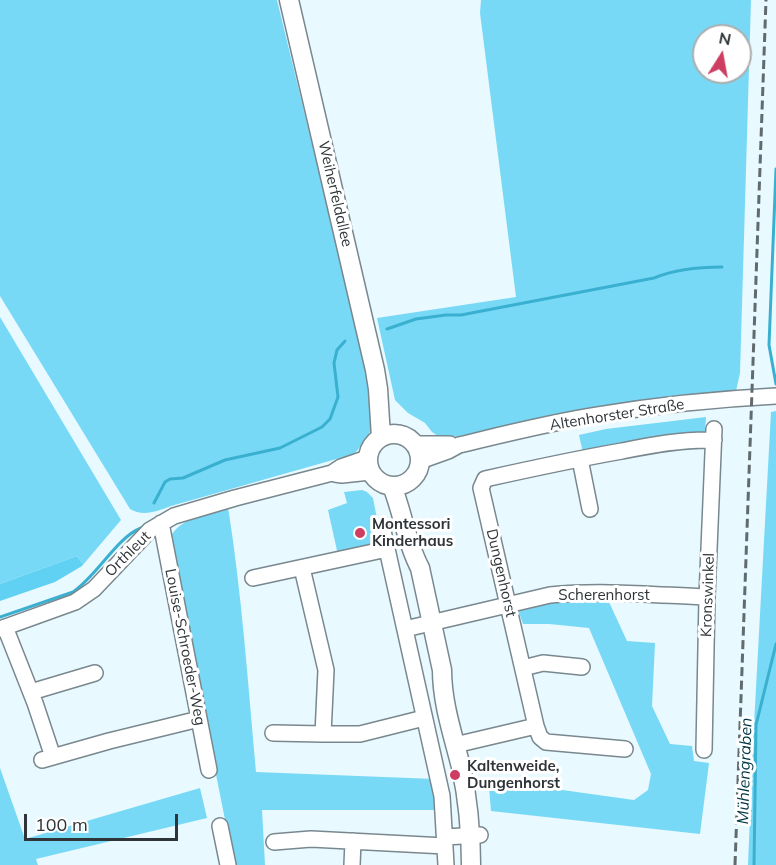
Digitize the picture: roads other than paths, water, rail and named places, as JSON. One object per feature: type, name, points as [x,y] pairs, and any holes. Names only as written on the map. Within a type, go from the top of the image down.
[{"type":"main road","name":"Weiherfeldallee","points":[[289,0],[388,435]]},
{"type":"main road","points":[[388,435],[402,435],[409,439],[418,453],[416,474],[399,485],[383,484],[376,479],[369,465],[369,450],[374,442],[388,435]]},
{"type":"main road","points":[[399,485],[397,500],[412,552],[420,568],[442,670],[451,685],[460,744],[476,797],[471,865]]},
{"type":"main road","points":[[475,835],[481,865]]},
{"type":"street","name":"Altenhorster Straße","points":[[418,453],[448,451],[459,445],[597,415],[656,406],[776,396]]},
{"type":"street","name":"Kronswinkel","points":[[485,479],[640,447],[702,439],[714,434],[707,597],[704,750]]},
{"type":"street","points":[[580,459],[590,508]]},
{"type":"street","name":"Orthleut","points":[[3,628],[75,602],[94,588],[150,530],[174,516],[332,473],[341,467],[369,465]]},
{"type":"street","name":"Dungenhorst","points":[[485,479],[481,488],[536,726]]},
{"type":"street","name":"Louise-Schroeder-Weg","points":[[161,523],[209,770]]},
{"type":"street","points":[[383,531],[442,796],[446,865]]},
{"type":"street","points":[[253,578],[387,549]]},
{"type":"street","points":[[302,568],[326,670],[323,734]]},
{"type":"street","name":"Scherenhorst","points":[[405,629],[550,595],[600,593],[707,597]]},
{"type":"street","points":[[3,628],[31,692],[47,759],[199,719]]},
{"type":"street","points":[[523,668],[543,663],[582,668]]},
{"type":"street","points":[[31,692],[95,673]]},
{"type":"street","points":[[273,733],[360,734],[424,718]]},
{"type":"street","points":[[460,744],[536,726],[540,737],[546,742],[625,749]]},
{"type":"street","points":[[220,826],[228,865]]},
{"type":"street","points":[[274,842],[311,839],[445,842],[475,835]]},
{"type":"street","points":[[351,865],[353,841]]},
{"type":"waterway","name":"Mühlengraben","points":[[776,169],[769,345],[776,384]]},
{"type":"waterway","points":[[387,329],[416,319],[461,315],[654,278],[679,271],[722,267]]},
{"type":"waterway","points":[[154,503],[165,482],[170,479],[183,478],[225,460],[280,448],[322,427],[330,419],[338,397],[334,363],[337,350],[345,341]]},
{"type":"waterway","points":[[0,617],[73,592],[91,576],[123,540],[141,528]]},
{"type":"waterway","name":"Mühlengraben","points":[[754,865],[756,725],[776,644]]},
{"type":"railway","points":[[735,865],[766,0]]},
{"type":"place","name":"Montessori Kinderhaus","points":[[360,533]]},
{"type":"place","name":"Kaltenweide, Dungenhorst","points":[[455,775]]}]
